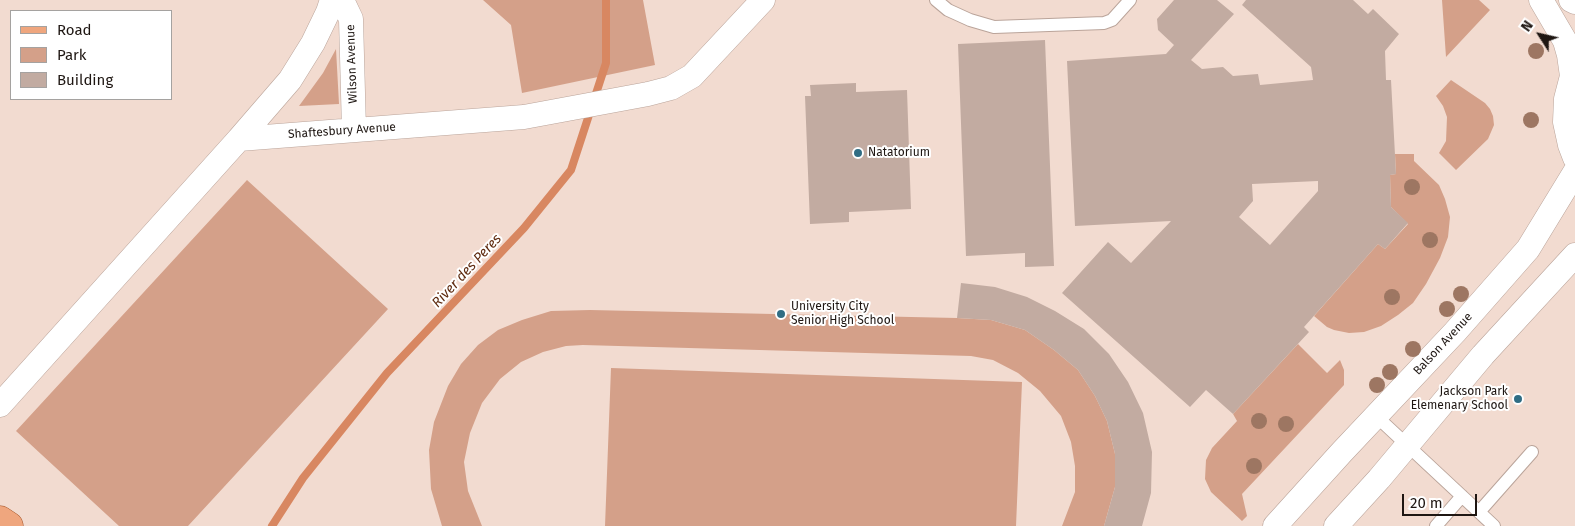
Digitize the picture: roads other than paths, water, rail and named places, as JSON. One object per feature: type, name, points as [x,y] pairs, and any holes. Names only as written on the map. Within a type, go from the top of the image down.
[{"type":"main road","points":[[0,520],[9,526]]},
{"type":"street","points":[[0,405],[290,80],[313,43],[332,0]]},
{"type":"street","name":"Wilson Avenue","points":[[342,0],[351,19],[354,130]]},
{"type":"street","name":"Shaftesbury Avenue","points":[[239,139],[524,117],[671,88],[692,76],[763,0]]},
{"type":"street","points":[[1541,0],[1565,41],[1573,73],[1566,99],[1565,122],[1575,158]]},
{"type":"street","points":[[1571,0],[1575,2]]},
{"type":"street","name":"Balson Avenue","points":[[1275,526],[1456,332],[1528,249],[1575,172]]},
{"type":"street","points":[[1336,526],[1379,479],[1483,355],[1575,255]]},
{"type":"lane","points":[[936,0],[948,10],[970,20],[994,27],[1104,23],[1112,20],[1130,0]]},
{"type":"lane","points":[[1376,416],[1494,526]]},
{"type":"lane","points":[[1479,512],[1532,452]]},
{"type":"lane","points":[[1436,526],[1462,496]]},
{"type":"waterway","name":"River des Peres","points":[[272,526],[303,478],[387,373],[524,228],[571,170],[606,63],[606,0]]},
{"type":"place","name":"Natatorium","points":[[858,153]]},
{"type":"place","name":"University City Senior High School","points":[[781,314]]},
{"type":"place","name":"Jackson Park Elemenary School","points":[[1518,399]]}]
